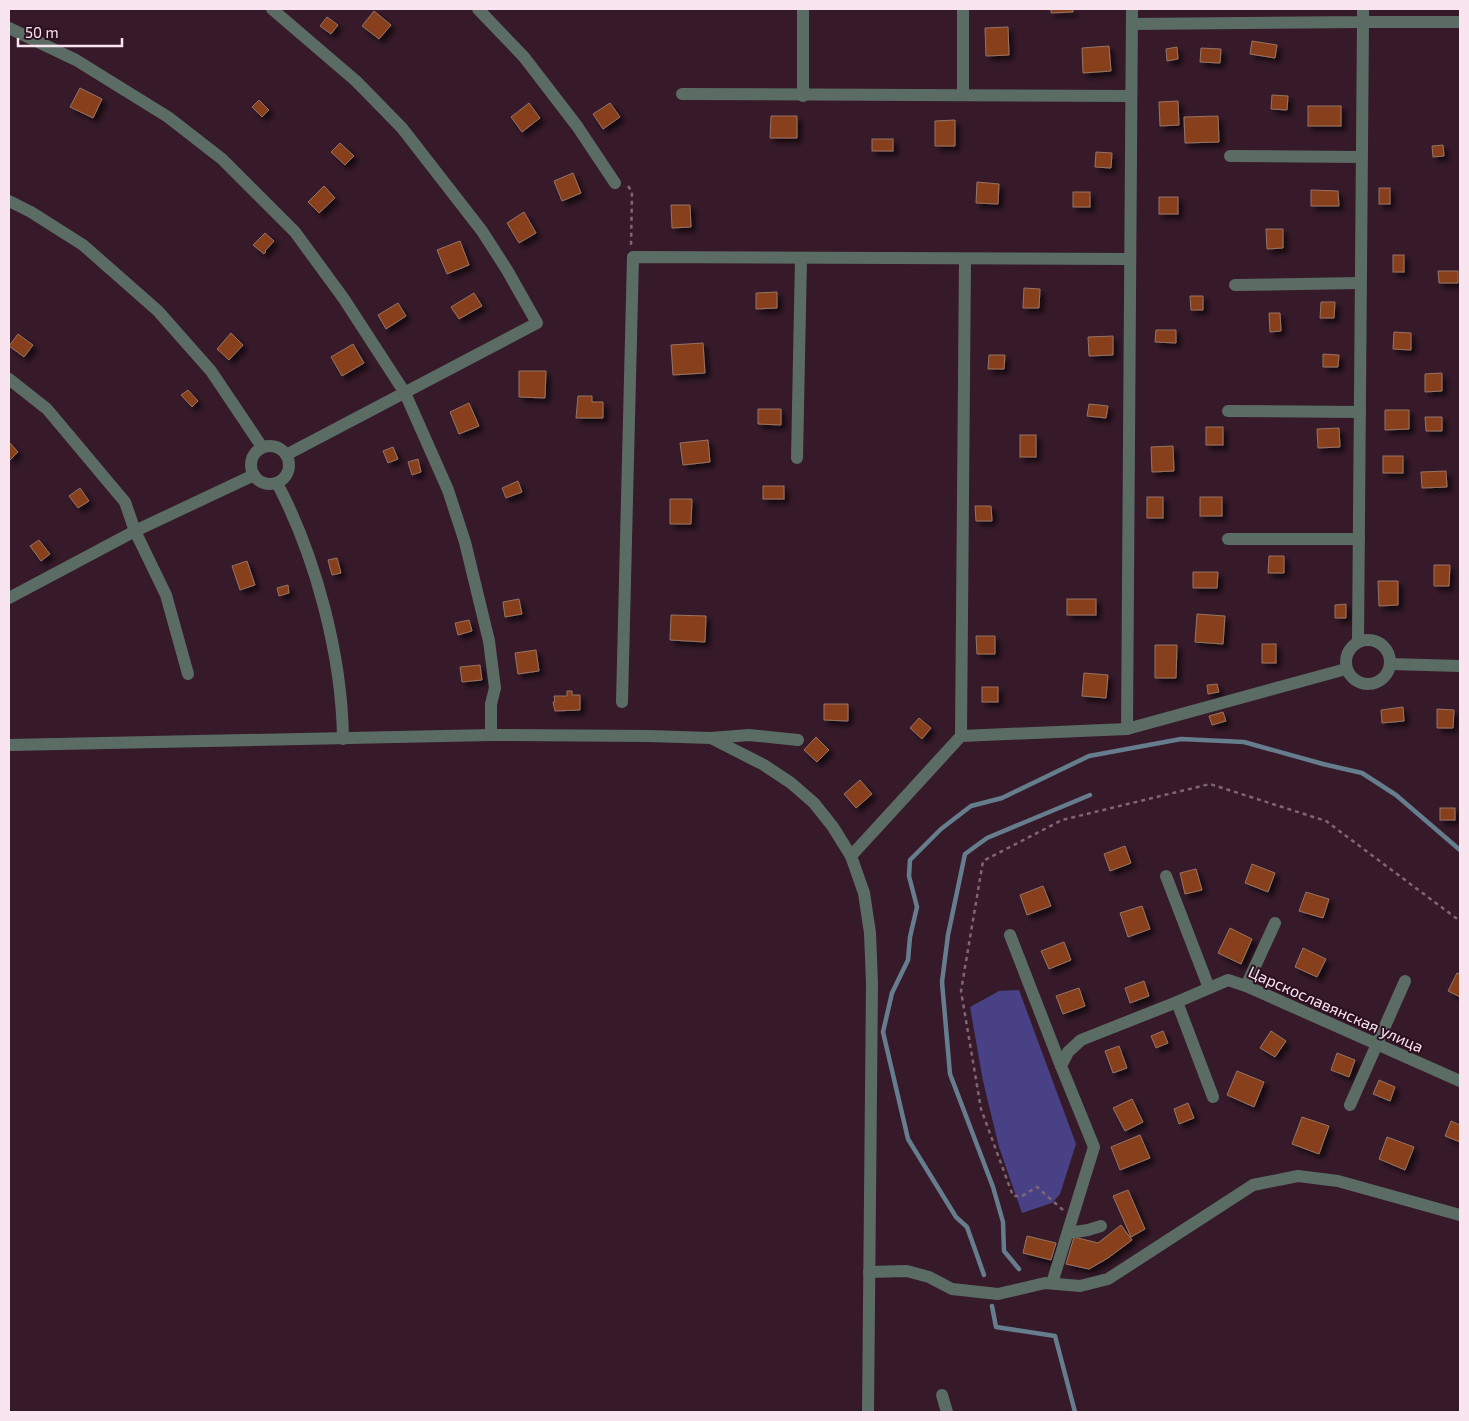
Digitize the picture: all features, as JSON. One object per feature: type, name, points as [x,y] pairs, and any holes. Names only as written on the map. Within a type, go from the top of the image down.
[{"type":"street","points":[[272,9],[356,80],[402,128],[482,231],[537,323],[286,455]]},
{"type":"street","points":[[478,9],[524,57],[577,126],[615,183]]},
{"type":"street","points":[[803,9],[803,96]]},
{"type":"street","points":[[962,94],[963,9]]},
{"type":"street","points":[[1127,729],[1132,9]]},
{"type":"street","points":[[1358,642],[1363,9]]},
{"type":"street","points":[[1132,24],[1460,22]]},
{"type":"street","points":[[9,28],[76,60],[168,117],[222,159],[295,232],[344,299],[405,393],[448,490],[465,542],[488,641],[494,688],[490,704],[491,736]]},
{"type":"street","points":[[682,94],[1132,96]]},
{"type":"street","points":[[1230,156],[1361,157]]},
{"type":"street","points":[[9,201],[31,212],[83,245],[158,311],[211,371],[262,448]]},
{"type":"street","points":[[622,702],[633,258],[1130,260]]},
{"type":"street","points":[[797,458],[800,258]]},
{"type":"street","points":[[851,856],[961,736],[965,259]]},
{"type":"street","points":[[1235,285],[1360,283]]},
{"type":"street","points":[[9,379],[47,409],[124,502],[135,531],[166,595],[188,674]]},
{"type":"street","points":[[1228,412],[1360,412]]},
{"type":"street","points":[[268,446],[276,447],[286,455],[289,463],[288,471],[284,478],[277,483],[266,484],[257,480],[250,465],[257,450],[268,446]]},
{"type":"street","points":[[9,598],[135,531],[254,475]]},
{"type":"street","points":[[277,483],[291,510],[320,592],[335,654],[340,690],[343,739]]},
{"type":"street","points":[[1228,539],[1359,539]]},
{"type":"street","points":[[1370,640],[1381,644],[1388,653],[1390,664],[1387,674],[1380,681],[1371,684],[1360,684],[1352,678],[1346,669],[1345,659],[1350,648],[1358,642],[1370,640]]},
{"type":"street","points":[[1390,664],[1460,666]]},
{"type":"street","points":[[961,736],[1127,729],[1346,669]]},
{"type":"street","points":[[9,745],[491,736],[710,738],[750,735],[798,740]]},
{"type":"street","points":[[710,738],[764,765],[791,783],[814,803],[833,827],[851,856],[864,893],[870,933],[872,966],[868,1412]]},
{"type":"street","points":[[1166,876],[1210,988]]},
{"type":"street","points":[[1246,986],[1275,923]]},
{"type":"street","points":[[1010,935],[1094,1148],[1052,1283]]},
{"type":"street","name":"Царскославянская улица","points":[[1061,1066],[1068,1052],[1081,1040],[1228,980],[1246,986],[1460,1081]]},
{"type":"street","points":[[1350,1105],[1405,981]]},
{"type":"street","points":[[1177,1002],[1213,1097]]},
{"type":"street","points":[[869,1272],[907,1271],[929,1277],[952,1289],[998,1294],[1045,1283],[1080,1286],[1108,1279],[1253,1185],[1298,1176],[1338,1181],[1460,1215]]},
{"type":"street","points":[[1068,1233],[1101,1226]]},
{"type":"street","points":[[942,1395],[947,1412]]},
{"type":"path","points":[[615,183],[624,181],[632,192],[631,242],[633,258]]},
{"type":"path","points":[[1072,1218],[1037,1187],[1022,1196],[1013,1196],[980,1109],[961,991],[983,861],[1062,820],[1210,784],[1326,821],[1460,922]]},
{"type":"shaded area","points":[[1019,990],[1076,1144],[1060,1194],[1052,1203],[1022,1213],[999,1147],[983,1081],[970,1007],[999,991]]},
{"type":"building","points":[[1051,9],[1073,9],[1073,12],[1051,13]]},
{"type":"building","points":[[374,11],[391,25],[379,39],[362,26]]},
{"type":"building","points":[[327,17],[338,25],[331,34],[320,26]]},
{"type":"building","points":[[1008,27],[1009,55],[986,56],[985,28]]},
{"type":"building","points":[[1252,41],[1277,45],[1275,58],[1250,54]]},
{"type":"building","points":[[1109,46],[1111,71],[1083,73],[1082,48]]},
{"type":"building","points":[[1177,47],[1178,59],[1167,61],[1166,49]]},
{"type":"building","points":[[1201,48],[1221,49],[1220,63],[1200,62]]},
{"type":"building","points":[[80,88],[102,99],[93,118],[70,107]]},
{"type":"building","points":[[1272,95],[1288,96],[1287,110],[1271,109]]},
{"type":"building","points":[[259,100],[269,110],[262,117],[252,107]]},
{"type":"building","points":[[1178,101],[1179,125],[1160,126],[1159,102]]},
{"type":"building","points":[[529,103],[540,118],[522,132],[511,117]]},
{"type":"building","points":[[610,103],[620,117],[603,129],[593,114]]},
{"type":"building","points":[[1308,106],[1341,106],[1341,126],[1308,126]]},
{"type":"building","points":[[771,116],[797,116],[797,138],[770,138]]},
{"type":"building","points":[[1218,116],[1219,142],[1185,143],[1184,117]]},
{"type":"building","points":[[955,120],[955,146],[935,146],[935,121]]},
{"type":"building","points":[[872,139],[893,139],[893,151],[872,151]]},
{"type":"building","points":[[340,143],[354,156],[345,165],[331,152]]},
{"type":"building","points":[[1443,145],[1444,156],[1433,157],[1432,146]]},
{"type":"building","points":[[1096,152],[1112,153],[1111,168],[1095,167]]},
{"type":"building","points":[[573,173],[581,193],[562,201],[554,181]]},
{"type":"building","points":[[977,182],[999,184],[998,204],[976,203]]},
{"type":"building","points":[[324,186],[335,198],[319,213],[308,202]]},
{"type":"building","points":[[1379,188],[1390,188],[1390,204],[1379,204]]},
{"type":"building","points":[[1311,190],[1338,191],[1339,206],[1311,206]]},
{"type":"building","points":[[1073,192],[1090,192],[1090,207],[1073,207]]},
{"type":"building","points":[[1159,197],[1178,197],[1178,214],[1159,214]]},
{"type":"building","points":[[671,205],[690,205],[691,227],[672,228]]},
{"type":"building","points":[[524,212],[536,233],[519,243],[507,223]]},
{"type":"building","points":[[1266,229],[1283,229],[1283,248],[1267,249]]},
{"type":"building","points":[[265,233],[274,241],[264,254],[253,245]]},
{"type":"building","points":[[460,241],[469,265],[447,274],[437,250]]},
{"type":"building","points":[[1393,255],[1404,255],[1404,272],[1393,272]]},
{"type":"building","points":[[1438,271],[1458,271],[1458,283],[1439,283]]},
{"type":"building","points":[[1024,288],[1040,289],[1039,308],[1023,308]]},
{"type":"building","points":[[777,292],[777,308],[756,309],[756,293]]},
{"type":"building","points":[[474,293],[482,306],[459,319],[451,307]]},
{"type":"building","points":[[1190,296],[1203,296],[1203,310],[1191,310]]},
{"type":"building","points":[[1321,302],[1335,302],[1334,318],[1320,318]]},
{"type":"building","points":[[398,303],[406,316],[386,329],[378,315]]},
{"type":"building","points":[[1269,313],[1280,313],[1281,331],[1270,332]]},
{"type":"building","points":[[1156,330],[1176,330],[1176,343],[1155,342]]},
{"type":"building","points":[[1394,332],[1411,333],[1411,350],[1393,349]]},
{"type":"building","points":[[231,333],[243,345],[229,360],[217,349]]},
{"type":"building","points":[[18,334],[33,345],[24,357],[9,346]]},
{"type":"building","points":[[1113,336],[1113,355],[1089,356],[1088,337]]},
{"type":"building","points":[[703,343],[705,373],[673,375],[671,345]]},
{"type":"building","points":[[353,344],[364,363],[342,376],[331,357]]},
{"type":"building","points":[[1323,354],[1339,355],[1338,367],[1323,367]]},
{"type":"building","points":[[989,355],[1005,355],[1004,369],[988,369]]},
{"type":"building","points":[[519,371],[546,371],[545,398],[519,397]]},
{"type":"building","points":[[1442,373],[1442,391],[1425,392],[1425,374]]},
{"type":"building","points":[[188,390],[198,401],[192,407],[181,395]]},
{"type":"building","points":[[578,396],[592,396],[592,402],[603,402],[603,418],[576,418]]},
{"type":"building","points":[[469,403],[479,426],[459,434],[450,412]]},
{"type":"building","points":[[1089,404],[1108,406],[1106,418],[1087,416]]},
{"type":"building","points":[[758,409],[781,409],[781,425],[758,424]]},
{"type":"building","points":[[1385,410],[1409,410],[1409,429],[1385,430]]},
{"type":"building","points":[[1425,417],[1442,417],[1442,431],[1426,431]]},
{"type":"building","points":[[1206,427],[1223,427],[1223,445],[1206,445]]},
{"type":"building","points":[[1339,428],[1340,447],[1318,448],[1317,429]]},
{"type":"building","points":[[1020,435],[1036,435],[1036,457],[1020,457]]},
{"type":"building","points":[[708,440],[710,462],[683,465],[680,443]]},
{"type":"building","points":[[9,442],[18,452],[9,461]]},
{"type":"building","points":[[1173,446],[1174,471],[1152,472],[1151,447]]},
{"type":"building","points":[[393,447],[398,459],[388,463],[383,451]]},
{"type":"building","points":[[1383,456],[1403,456],[1403,473],[1383,473]]},
{"type":"building","points":[[418,459],[421,472],[412,475],[408,462]]},
{"type":"building","points":[[1446,471],[1447,487],[1422,488],[1421,472]]},
{"type":"building","points":[[518,481],[522,492],[506,498],[502,488]]},
{"type":"building","points":[[763,486],[784,486],[784,499],[763,499]]},
{"type":"building","points":[[80,488],[89,501],[78,508],[69,496]]},
{"type":"building","points":[[1147,497],[1163,497],[1163,518],[1147,518]]},
{"type":"building","points":[[1200,497],[1222,497],[1222,516],[1200,516]]},
{"type":"building","points":[[670,499],[692,499],[691,524],[670,524]]},
{"type":"building","points":[[975,506],[991,506],[992,521],[976,521]]},
{"type":"building","points":[[39,540],[50,554],[41,561],[30,546]]},
{"type":"building","points":[[1269,556],[1284,556],[1284,573],[1268,573]]},
{"type":"building","points":[[337,558],[341,573],[332,575],[328,560]]},
{"type":"building","points":[[247,561],[255,585],[240,590],[232,566]]},
{"type":"building","points":[[1434,565],[1450,565],[1449,586],[1434,586]]},
{"type":"building","points":[[1193,572],[1218,572],[1217,588],[1193,588]]},
{"type":"building","points":[[1378,581],[1398,581],[1398,605],[1379,606]]},
{"type":"building","points":[[288,585],[289,593],[279,596],[277,588]]},
{"type":"building","points":[[519,599],[522,614],[505,617],[503,602]]},
{"type":"building","points":[[1067,599],[1096,599],[1096,615],[1067,615]]},
{"type":"building","points":[[1346,604],[1346,618],[1335,618],[1335,605]]},
{"type":"building","points":[[1197,614],[1225,616],[1223,644],[1195,642]]},
{"type":"building","points":[[671,615],[706,616],[705,642],[670,640]]},
{"type":"building","points":[[469,620],[472,631],[458,635],[455,623]]},
{"type":"building","points":[[976,636],[995,636],[995,654],[977,654]]},
{"type":"building","points":[[1262,644],[1276,644],[1276,663],[1262,663]]},
{"type":"building","points":[[1155,645],[1177,645],[1176,678],[1155,678]]},
{"type":"building","points":[[536,650],[539,671],[518,674],[515,653]]},
{"type":"building","points":[[480,665],[482,680],[462,682],[460,667]]},
{"type":"building","points":[[1084,673],[1108,675],[1106,698],[1082,696]]},
{"type":"building","points":[[1217,684],[1219,692],[1208,694],[1207,685]]},
{"type":"building","points":[[982,687],[998,687],[998,702],[982,702]]},
{"type":"building","points":[[567,691],[572,691],[572,695],[580,695],[580,710],[555,711],[554,696],[567,696]]},
{"type":"building","points":[[824,704],[848,704],[848,721],[824,720]]},
{"type":"building","points":[[1403,707],[1404,721],[1382,723],[1381,710]]},
{"type":"building","points":[[1437,709],[1454,710],[1453,728],[1437,728]]},
{"type":"building","points":[[1223,712],[1226,721],[1212,725],[1209,716]]},
{"type":"building","points":[[919,718],[931,728],[922,739],[910,728]]},
{"type":"building","points":[[816,737],[829,750],[817,762],[804,750]]},
{"type":"building","points":[[860,780],[872,794],[856,808],[844,794]]},
{"type":"building","points":[[1440,808],[1455,808],[1455,820],[1440,820]]},
{"type":"building","points":[[1125,846],[1131,863],[1110,871],[1104,854]]},
{"type":"building","points":[[1252,864],[1275,873],[1268,892],[1245,883]]},
{"type":"building","points":[[1196,869],[1202,890],[1185,894],[1180,873]]},
{"type":"building","points":[[1043,886],[1051,906],[1027,915],[1020,895]]},
{"type":"building","points":[[1306,892],[1329,899],[1323,918],[1299,911]]},
{"type":"building","points":[[1142,906],[1150,929],[1128,937],[1120,913]]},
{"type":"building","points":[[1230,928],[1252,939],[1241,964],[1218,953]]},
{"type":"building","points":[[1064,942],[1071,960],[1049,969],[1041,951]]},
{"type":"building","points":[[1303,948],[1326,959],[1317,977],[1295,967]]},
{"type":"building","points":[[1457,973],[1460,974],[1460,997],[1448,991]]},
{"type":"building","points":[[1144,981],[1149,996],[1130,1003],[1125,988]]},
{"type":"building","points":[[1079,988],[1085,1006],[1063,1014],[1056,996]]},
{"type":"building","points":[[1163,1031],[1168,1043],[1156,1048],[1151,1036]]},
{"type":"building","points":[[1271,1031],[1286,1041],[1275,1057],[1260,1048]]},
{"type":"building","points":[[1119,1046],[1127,1068],[1113,1073],[1105,1051]]},
{"type":"building","points":[[1337,1053],[1355,1060],[1349,1077],[1331,1070]]},
{"type":"building","points":[[1237,1071],[1264,1082],[1254,1107],[1227,1095]]},
{"type":"building","points":[[1379,1080],[1395,1087],[1390,1101],[1373,1094]]},
{"type":"building","points":[[1132,1099],[1143,1122],[1125,1131],[1113,1108]]},
{"type":"building","points":[[1188,1103],[1194,1118],[1179,1124],[1174,1109]]},
{"type":"building","points":[[1302,1117],[1329,1126],[1319,1154],[1292,1144]]},
{"type":"building","points":[[1451,1121],[1460,1125],[1460,1142],[1445,1136]]},
{"type":"building","points":[[1140,1135],[1150,1158],[1120,1170],[1111,1147]]},
{"type":"building","points":[[1387,1137],[1414,1147],[1405,1170],[1379,1159]]},
{"type":"building","points":[[1128,1190],[1145,1229],[1131,1237],[1113,1196]]},
{"type":"building","points":[[1121,1225],[1132,1240],[1108,1258],[1089,1269],[1066,1264],[1074,1237],[1098,1243]]},
{"type":"building","points":[[1027,1236],[1056,1243],[1051,1260],[1023,1253]]},
{"type":"waterway","points":[[984,1275],[967,1227],[956,1217],[908,1139],[883,1032],[892,993],[908,960],[910,937],[917,907],[909,876],[910,860],[941,829],[971,806],[1002,798],[1089,756],[1181,739],[1244,742],[1362,773],[1396,795],[1460,850]]},
{"type":"waterway","points":[[1019,1269],[1004,1251],[1003,1222],[993,1187],[950,1074],[942,982],[948,935],[965,854],[987,838],[1090,795]]},
{"type":"waterway","points":[[992,1306],[996,1327],[1055,1336],[1075,1412]]}]
